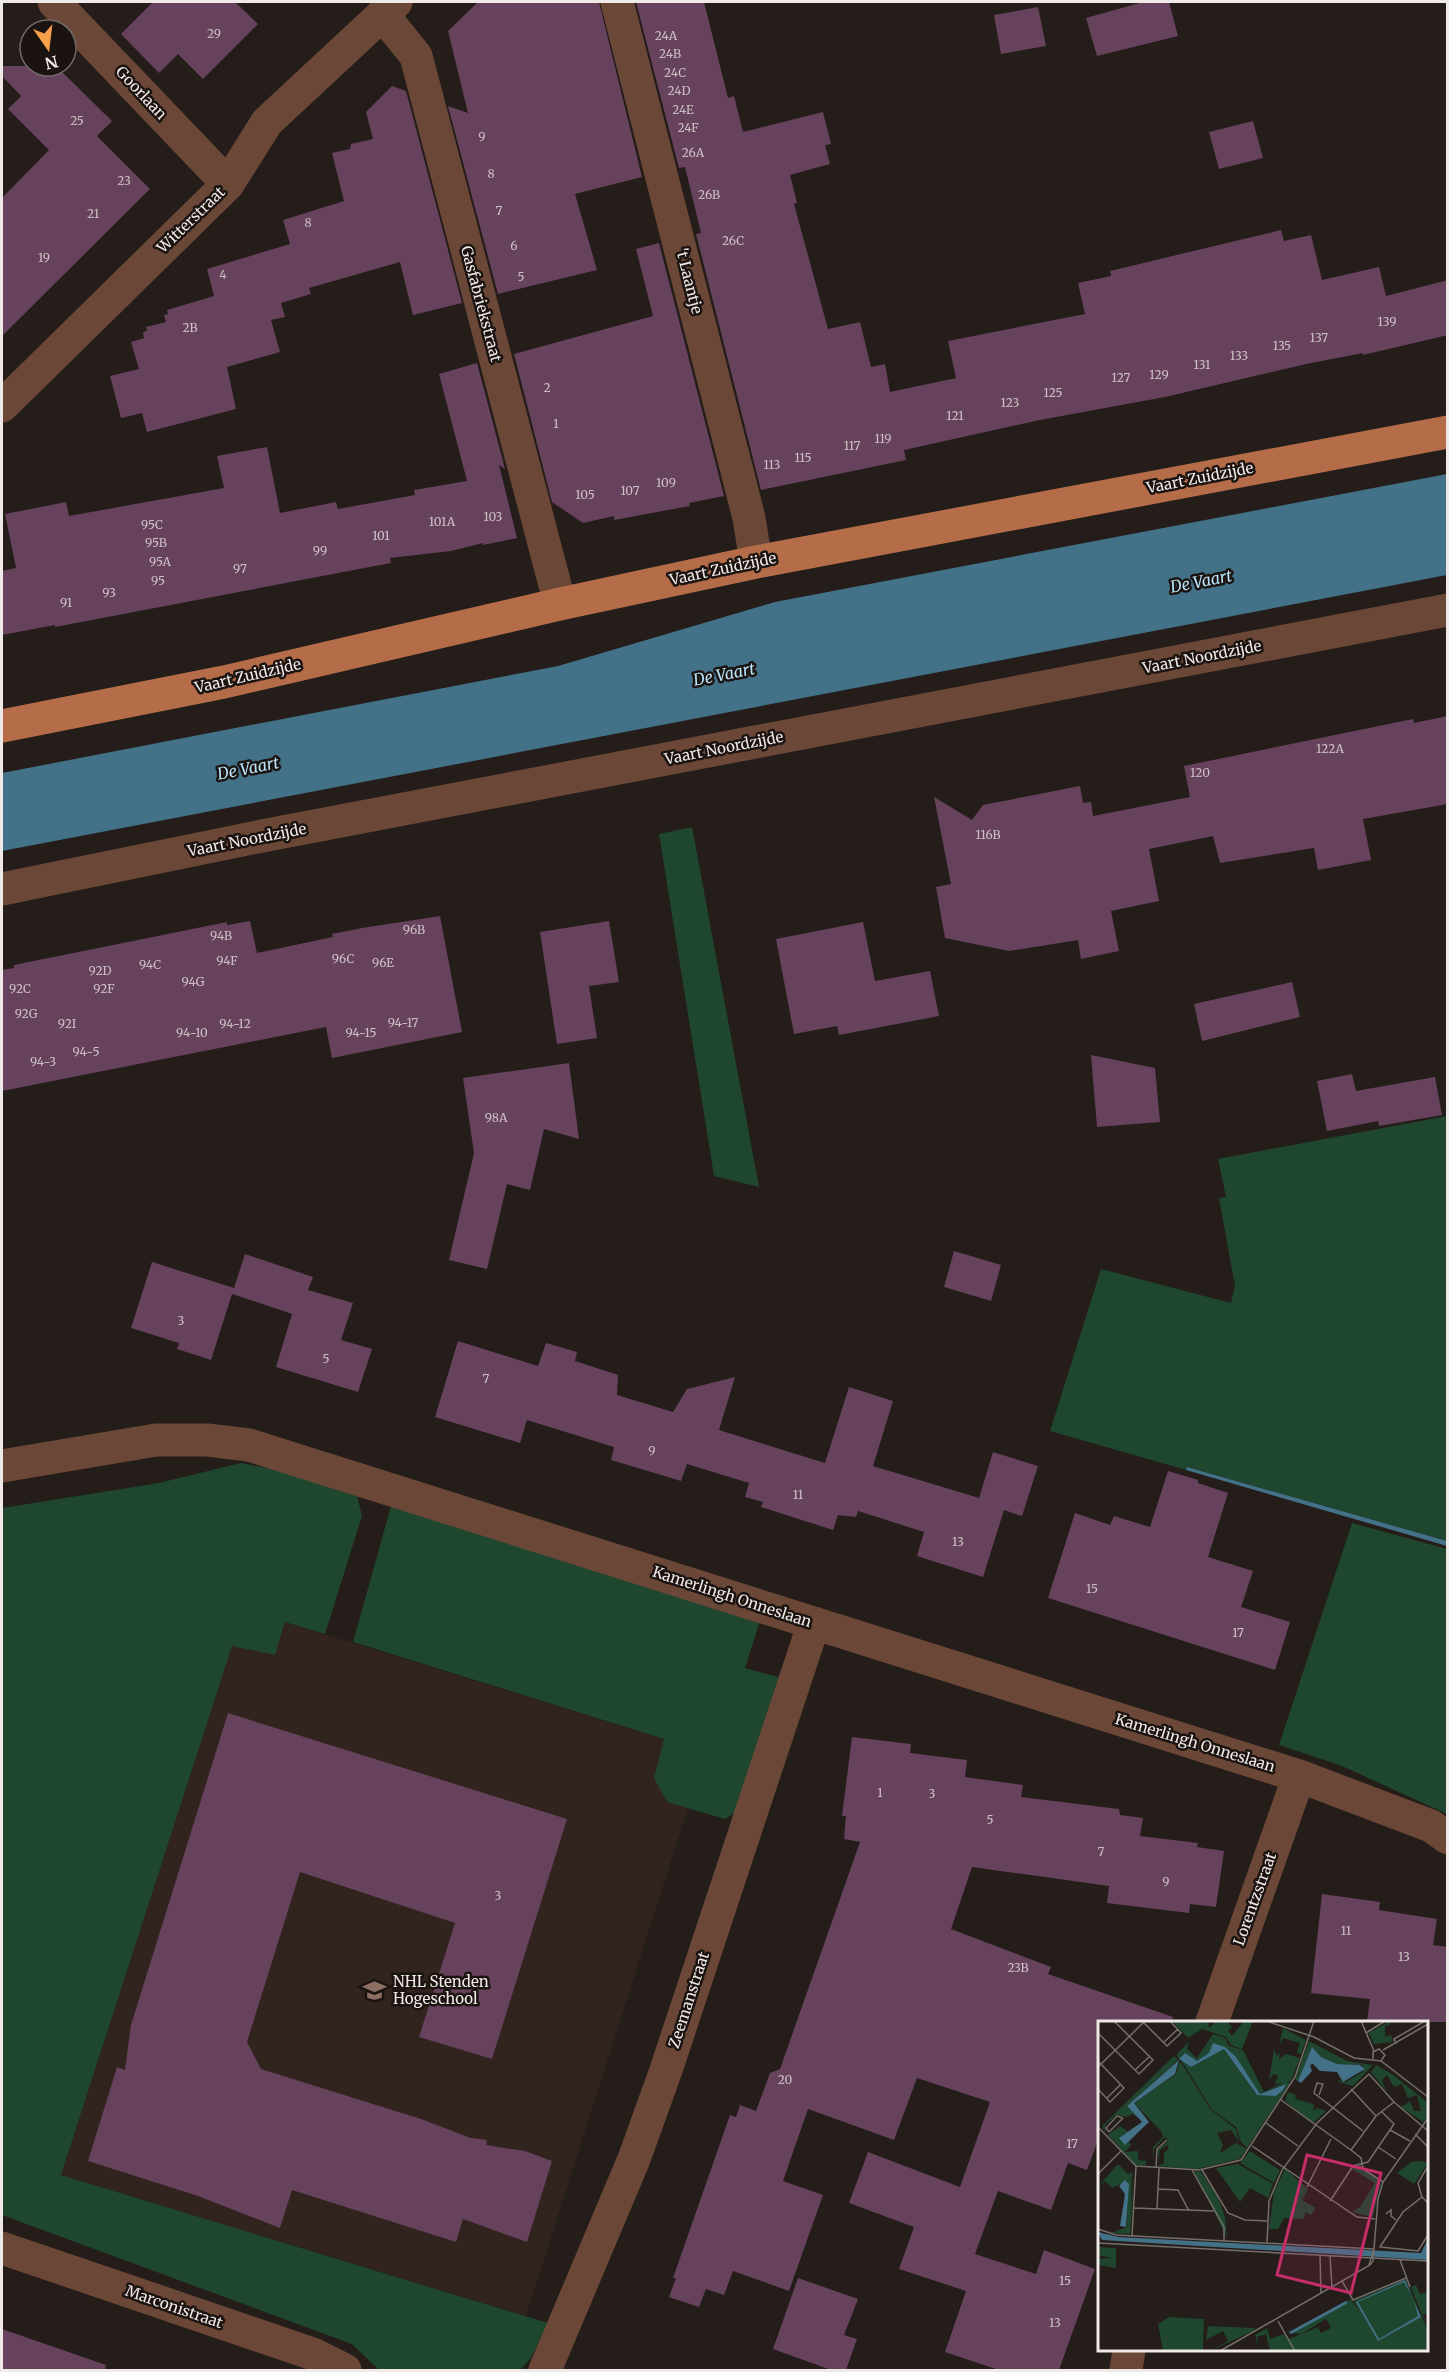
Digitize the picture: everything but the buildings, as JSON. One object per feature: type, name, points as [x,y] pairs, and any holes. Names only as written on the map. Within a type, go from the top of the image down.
[{"type":"main road","name":"Vaart Zuidzijde","points":[[2,726],[224,682],[560,604],[756,562],[1448,432]]},
{"type":"street","name":"Goorlaan","points":[[54,2],[228,184]]},
{"type":"street","name":"'t Laantje","points":[[617,2],[749,518],[756,562]]},
{"type":"street","name":"Witterstraat","points":[[2,406],[228,184],[267,122],[390,8]]},
{"type":"street","name":"Gasfabriekstraat","points":[[390,8],[416,56],[560,604]]},
{"type":"street","name":"Vaart Noordzijde","points":[[2,889],[262,836],[1448,610]]},
{"type":"street","name":"Kamerlingh Onneslaan","points":[[2,1466],[156,1440],[207,1440],[249,1445],[1299,1776],[1431,1826],[1448,1838]]},
{"type":"street","name":"Zeemanstraat","points":[[545,2370],[634,2158],[666,2070],[814,1623]]},
{"type":"street","name":"Lorentzstraat","points":[[1212,2021],[1299,1776]]},
{"type":"street","name":"Marconistraat","points":[[2,2248],[313,2354],[345,2370]]},
{"type":"street","points":[[1126,2370],[1129,2351]]},
{"type":"shaded area","name":"NHL Stenden Hogeschool","points":[[285,1622],[664,1739],[667,1802],[688,1808],[526,2316],[61,2175],[232,1645]]},
{"type":"green space","points":[[692,827],[759,1187],[714,1176],[659,834]]},
{"type":"green space","points":[[1447,1116],[1447,1541],[1188,1467],[1186,1470],[1050,1431],[1101,1269],[1231,1303],[1235,1286],[1219,1198],[1226,1197],[1218,1159]]},
{"type":"green space","points":[[241,1463],[282,1471],[357,1495],[362,1516],[325,1634],[285,1622],[275,1655],[232,1646],[61,2175],[548,2323],[531,2358],[520,2370],[379,2370],[352,2344],[2,2215],[2,1508],[159,1483]]},
{"type":"green space","points":[[391,1506],[760,1621],[745,1668],[782,1678],[734,1813],[725,1819],[667,1802],[654,1778],[664,1739],[353,1642]]},
{"type":"green space","points":[[1352,1523],[1447,1549],[1447,1814],[1342,1766],[1279,1745]]},
{"type":"water","name":"De Vaart","points":[[1447,474],[1447,575],[2,851],[2,773],[558,666],[775,602]]},
{"type":"water","points":[[1187,1467],[1447,1541],[1447,1546],[1186,1470]]},
{"type":"place","name":"NHL Stenden Hogeschool","points":[[375,1991]]}]
